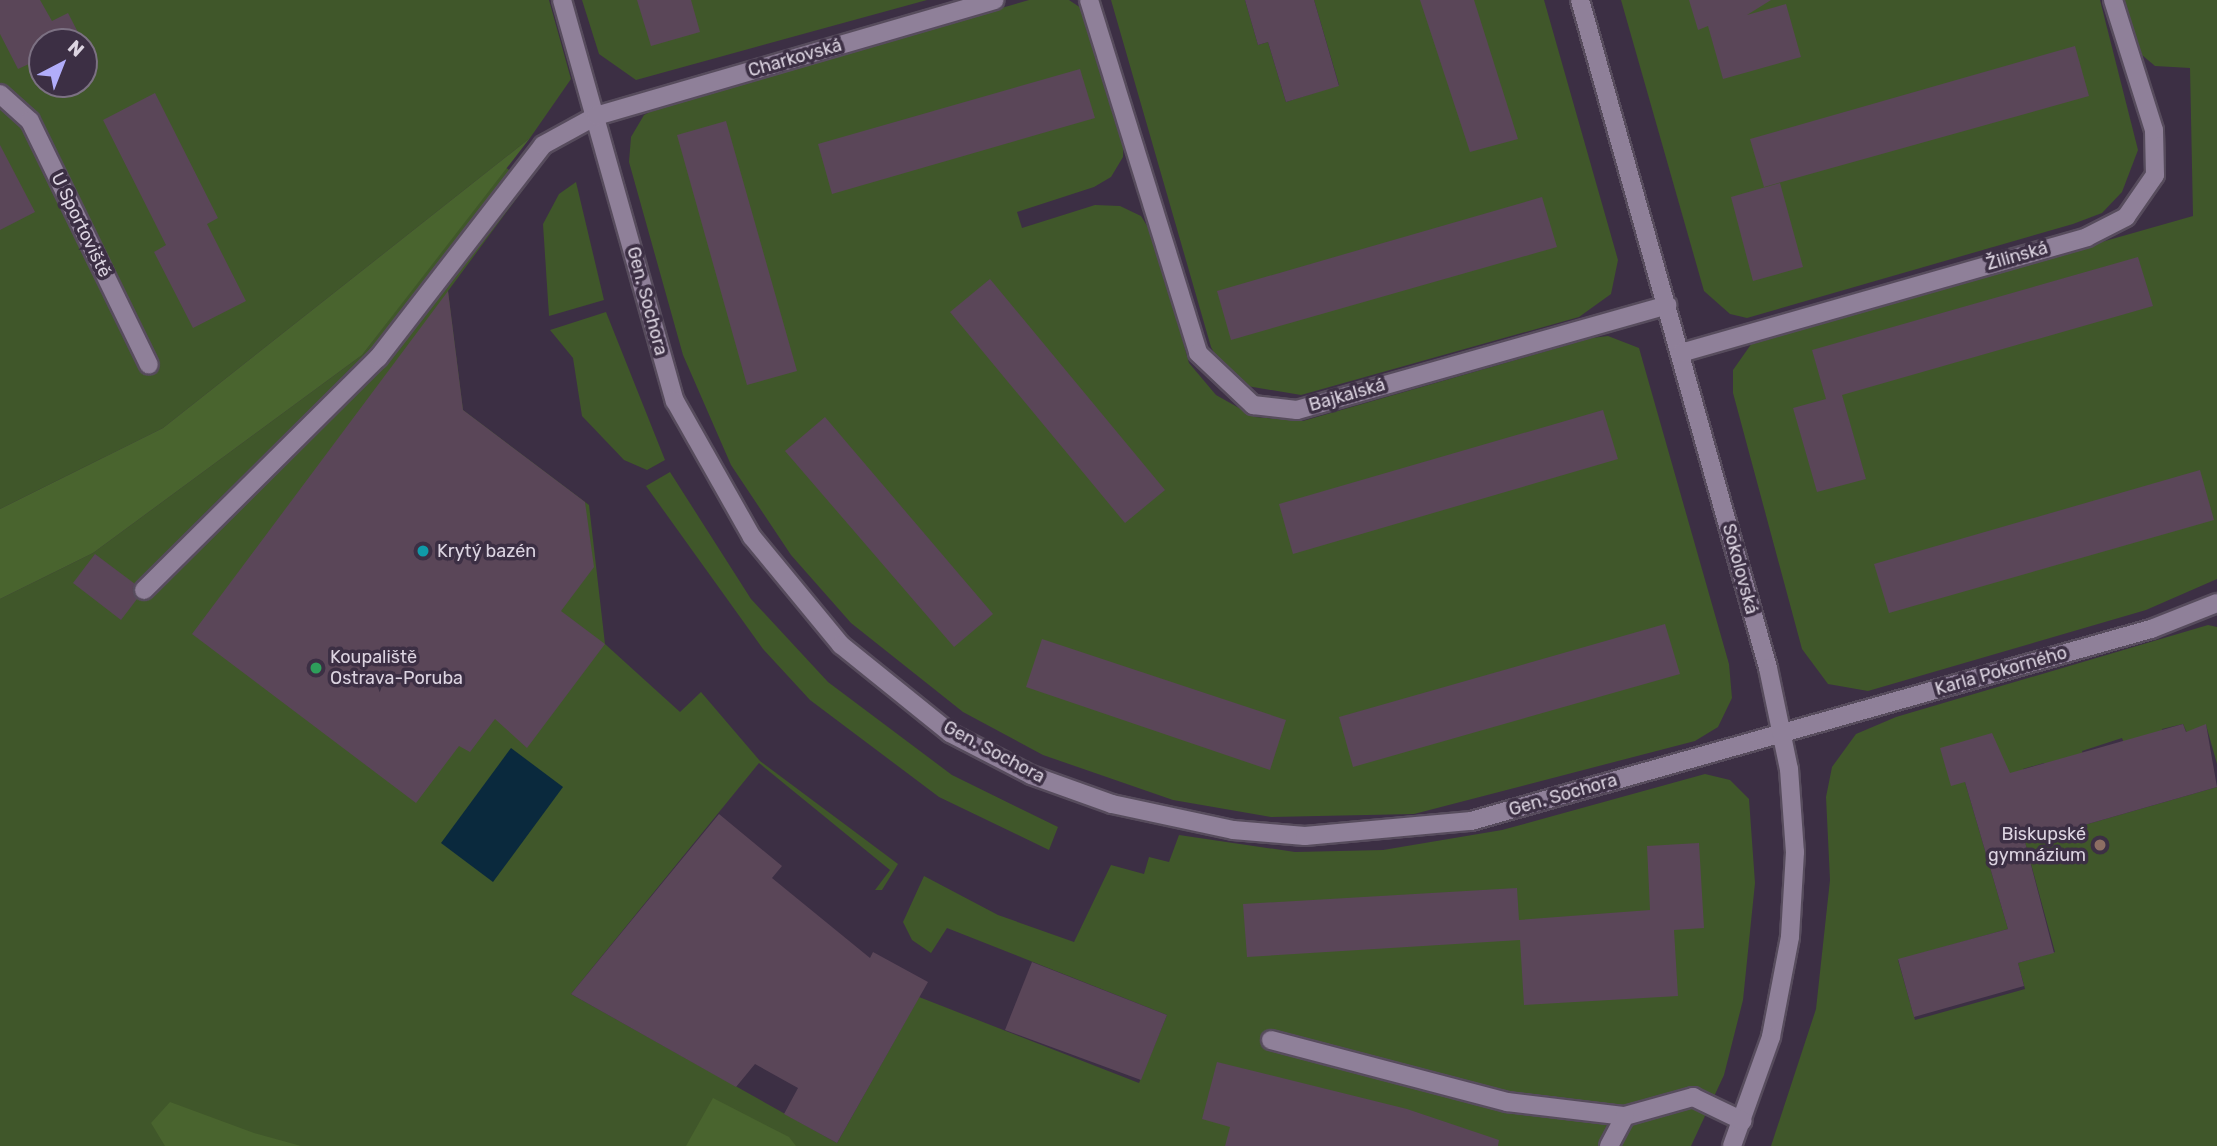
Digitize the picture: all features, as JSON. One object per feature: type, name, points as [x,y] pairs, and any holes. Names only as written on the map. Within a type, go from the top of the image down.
[{"type":"street","name":"Gen. Sochora","points":[[562,0],[675,401],[752,537],[841,645],[950,733],[1031,775],[1112,804],[1233,830],[1305,836],[1389,832],[1471,821],[1783,735]]},
{"type":"street","name":"Charkovská","points":[[144,590],[378,358],[543,145],[596,116],[994,0]]},
{"type":"street","name":"Bajkalská","points":[[1089,0],[1198,353],[1252,405],[1297,410],[1667,305]]},
{"type":"street","name":"Sokolovská","points":[[1580,0],[1681,353],[1783,735],[1793,804],[1793,915],[1771,1037],[1732,1146]]},
{"type":"street","name":"Žilinská","points":[[1681,353],[2087,237],[2126,217],[2155,175],[2154,130],[2113,0]]},
{"type":"street","name":"U Sportoviště","points":[[0,94],[30,121],[149,365]]},
{"type":"street","name":"Karla Pokorného","points":[[1783,735],[2151,629],[2217,603]]},
{"type":"street","points":[[1271,1040],[1507,1102],[1625,1116],[1693,1097],[1743,1121]]},
{"type":"street","points":[[1609,1146],[1625,1116]]},
{"type":"green space","points":[[0,0],[549,0],[571,79],[530,138],[163,428],[0,509]]},
{"type":"green space","points":[[582,0],[927,0],[636,80],[599,54]]},
{"type":"green space","points":[[1029,0],[1069,0],[1084,10],[1124,132],[1123,157],[1111,177],[1094,187],[1017,212],[1022,228],[1095,205],[1120,206],[1141,216],[1154,237],[1189,363],[1216,395],[1255,417],[1303,421],[1592,338],[1608,336],[1639,348],[1729,664],[1732,698],[1718,727],[1695,741],[1414,814],[1271,817],[1173,800],[1043,755],[963,712],[851,623],[791,555],[731,465],[683,355],[629,162],[631,137],[644,115],[661,106]]},
{"type":"green space","points":[[1111,0],[1245,0],[1258,45],[1268,42],[1286,102],[1339,85],[1314,0],[1544,0],[1618,260],[1611,294],[1579,317],[1301,395],[1247,386],[1222,368],[1211,347]]},
{"type":"green space","points":[[1621,0],[2100,0],[2138,150],[2122,192],[2102,213],[2073,224],[1747,318],[1730,314],[1704,291]]},
{"type":"green space","points":[[2124,0],[2217,0],[2217,579],[2146,610],[1868,691],[1828,684],[1802,649],[1733,393],[1733,370],[1752,343],[1771,336],[2193,216],[2190,68],[2155,66],[2142,55]]},
{"type":"green space","points":[[530,138],[362,355],[93,553],[0,599],[0,509],[163,428]]},
{"type":"green space","points":[[505,167],[528,183],[448,291],[463,410],[589,505],[605,644],[680,712],[701,692],[760,761],[898,864],[882,890],[875,890],[890,870],[759,763],[571,994],[837,1143],[919,997],[1139,1083],[1167,1015],[947,928],[931,953],[912,940],[903,922],[924,876],[998,915],[1074,942],[1111,865],[1144,874],[1149,857],[1169,862],[1179,835],[1295,852],[1383,850],[1502,830],[1705,774],[1730,780],[1749,799],[1755,883],[1743,1000],[1724,1075],[1691,1146],[0,1146],[0,599],[93,553],[362,355]]},
{"type":"green space","points":[[576,182],[604,300],[549,316],[543,224],[559,194]]},
{"type":"green space","points":[[606,312],[665,460],[647,470],[624,460],[582,416],[573,358],[550,330]]},
{"type":"green space","points":[[670,472],[751,599],[828,682],[952,775],[1058,827],[1049,850],[939,797],[810,700],[763,649],[646,486]]},
{"type":"green space","points":[[2208,625],[2217,627],[2217,764],[2206,725],[2187,733],[2183,724],[2162,729],[2165,739],[2127,751],[2122,738],[2082,751],[2085,762],[2047,773],[2044,763],[2023,769],[2026,780],[1965,782],[2008,929],[1898,960],[1915,1020],[2025,989],[2018,963],[2055,952],[2025,842],[2217,787],[2217,1146],[1771,1146],[1816,1009],[1830,880],[1826,797],[1832,767],[1856,734],[1896,717]]},
{"type":"green space","points":[[713,1098],[789,1137],[796,1146],[686,1146]]},
{"type":"green space","points":[[170,1102],[254,1133],[301,1146],[165,1146],[151,1123]]},
{"type":"water","points":[[511,748],[563,787],[493,882],[441,843]]},
{"type":"building","points":[[0,0],[40,0],[52,21],[68,13],[76,28],[28,28],[28,64],[18,69],[0,34]]},
{"type":"building","points":[[637,0],[691,0],[700,32],[651,46]]},
{"type":"building","points":[[1245,0],[1314,0],[1339,86],[1286,102],[1268,42],[1258,45]]},
{"type":"building","points":[[1420,0],[1474,0],[1518,139],[1470,152]]},
{"type":"building","points":[[1689,0],[1771,0],[1747,15],[1786,4],[1801,57],[1723,79],[1708,26],[1698,30]]},
{"type":"building","points":[[2075,46],[2089,96],[1764,187],[1750,139]]},
{"type":"building","points":[[1080,69],[1095,118],[832,194],[818,144]]},
{"type":"building","points":[[155,93],[218,218],[207,224],[246,301],[193,328],[154,252],[166,245],[103,120]]},
{"type":"building","points":[[726,121],[797,371],[747,385],[677,135]]},
{"type":"building","points":[[0,145],[35,212],[0,230]]},
{"type":"building","points":[[1780,183],[1803,267],[1753,281],[1731,197]]},
{"type":"building","points":[[1542,197],[1557,247],[1231,340],[1217,291]]},
{"type":"building","points":[[2138,257],[2153,306],[1842,395],[1866,479],[1817,492],[1793,408],[1826,399],[1812,350]]},
{"type":"building","points":[[990,279],[1165,490],[1125,523],[950,312]]},
{"type":"building","name":"Krytý bazén","points":[[448,291],[463,410],[585,502],[594,567],[561,611],[605,644],[527,748],[495,719],[470,752],[459,746],[416,803],[192,634]]},
{"type":"building","points":[[1603,410],[1618,459],[1293,554],[1279,504]]},
{"type":"building","points":[[825,417],[993,614],[954,647],[785,451]]},
{"type":"building","points":[[2200,470],[2214,520],[1889,613],[1874,564]]},
{"type":"building","points":[[95,554],[135,584],[137,599],[121,620],[73,583]]},
{"type":"building","points":[[1665,624],[1680,674],[1353,767],[1339,717]]},
{"type":"building","points":[[1042,639],[1286,720],[1270,770],[1026,687]]},
{"type":"building","points":[[2183,724],[2186,732],[2206,724],[2217,787],[2025,842],[2054,953],[2018,963],[2024,986],[1914,1017],[1898,959],[2008,929],[1965,782],[1951,786],[1940,748],[1992,733],[2010,773]]},
{"type":"building","points":[[719,814],[782,866],[772,878],[870,958],[873,952],[928,982],[837,1143],[784,1114],[798,1088],[755,1064],[736,1087],[571,994]]},
{"type":"building","points":[[1699,843],[1704,928],[1674,930],[1678,996],[1524,1005],[1520,940],[1247,957],[1243,904],[1517,888],[1519,920],[1650,910],[1647,846]]},
{"type":"building","points":[[1032,962],[1167,1015],[1141,1080],[1005,1030]]},
{"type":"building","points":[[1217,1062],[1407,1109],[1499,1140],[1498,1146],[1225,1146],[1230,1127],[1202,1119]]},
{"type":"place","name":"Krytý bazén","points":[[423,551]]},
{"type":"place","name":"Koupaliště Ostrava-Poruba","points":[[316,668]]},
{"type":"place","name":"Biskupské gymnázium","points":[[2100,845]]}]
